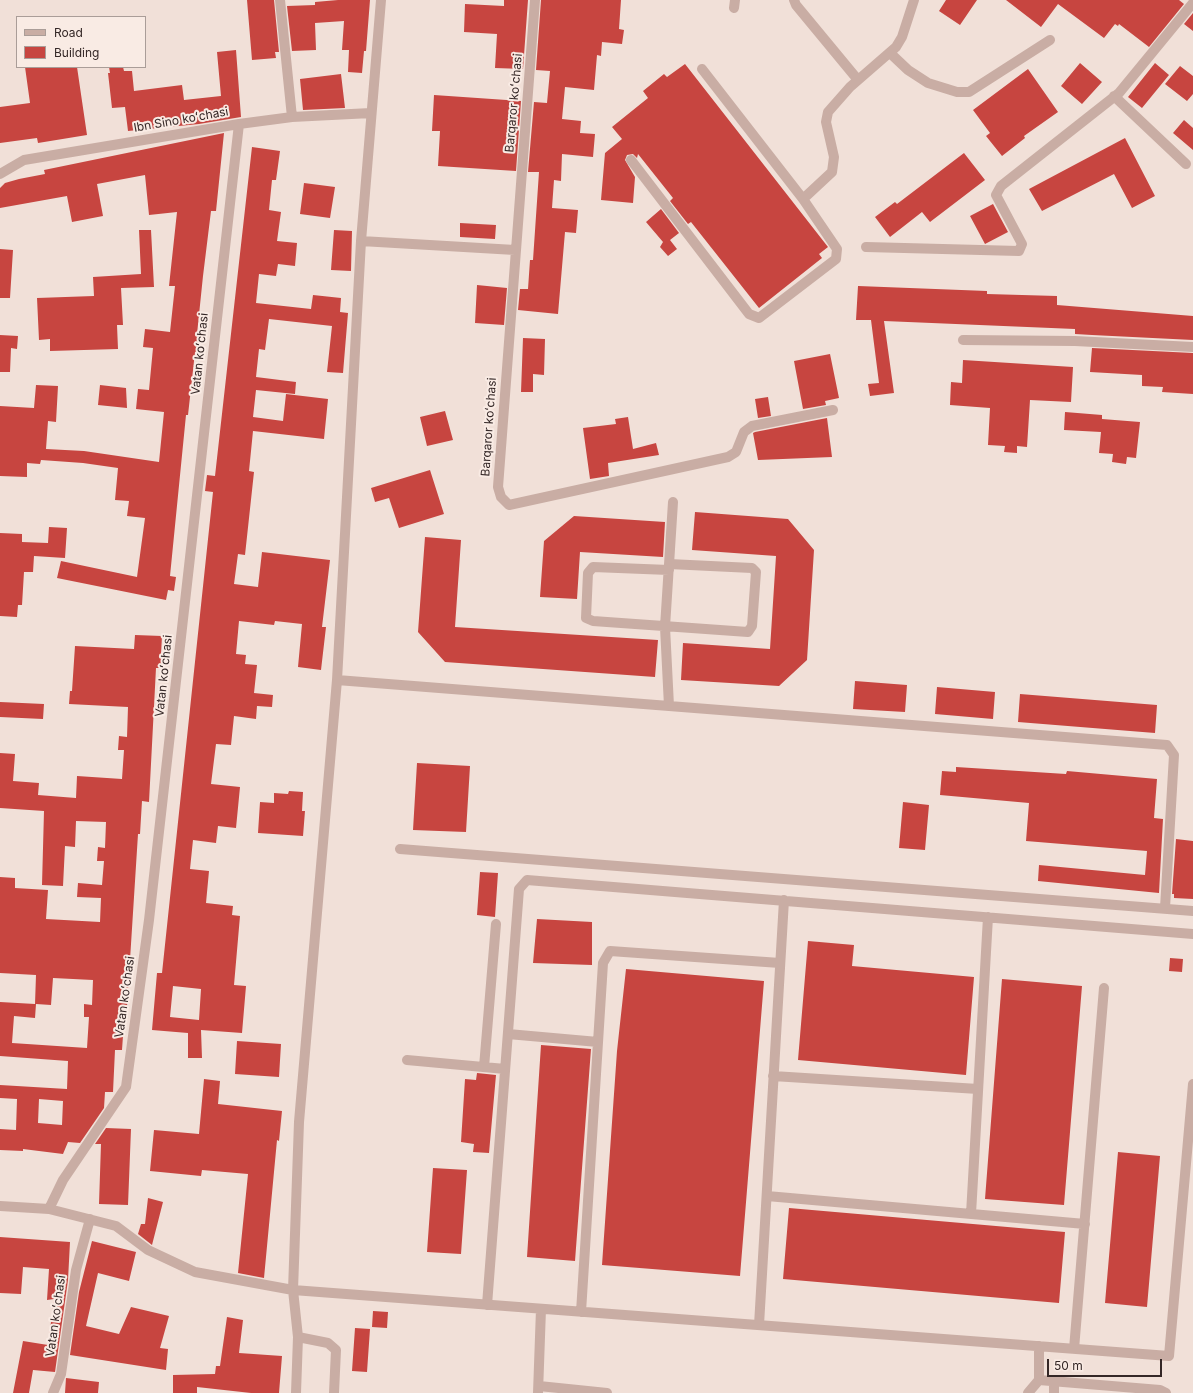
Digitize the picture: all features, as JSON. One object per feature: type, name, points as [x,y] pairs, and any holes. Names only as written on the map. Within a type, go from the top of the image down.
[{"type":"street","points":[[280,0],[292,117]]},
{"type":"street","points":[[296,1393],[298,1337],[293,1290],[299,1122],[337,680],[361,241],[381,0]]},
{"type":"street","name":"Barqaror koʻchasi","points":[[535,0],[498,487],[501,497],[509,505],[728,457],[736,452],[744,432],[752,426],[833,410]]},
{"type":"street","points":[[794,0],[796,5],[858,80]]},
{"type":"street","points":[[803,199],[832,172],[834,157],[826,122],[828,112],[858,80],[890,53],[902,37],[914,0]]},
{"type":"street","points":[[866,247],[1019,251],[1022,244],[996,195],[1001,186],[1114,96],[1193,2]]},
{"type":"street","points":[[890,53],[908,70],[928,83],[957,92],[970,92],[1050,40]]},
{"type":"street","points":[[631,160],[749,314],[759,318],[836,259],[837,249],[803,199],[702,69]]},
{"type":"street","points":[[1114,96],[1186,164]]},
{"type":"street","name":"Ibn Sino koʻchasi","points":[[0,174],[24,160],[239,124],[292,117],[371,113]]},
{"type":"street","name":"Vatan koʻchasi","points":[[49,1209],[63,1180],[126,1087],[149,920],[239,124]]},
{"type":"street","points":[[361,241],[515,250]]},
{"type":"street","points":[[963,340],[1075,341],[1193,347]]},
{"type":"street","points":[[669,706],[665,627],[673,502]]},
{"type":"street","points":[[593,567],[752,568],[756,572],[752,626],[748,632],[665,627],[593,622],[586,618],[588,573],[593,567]]},
{"type":"street","points":[[337,680],[1167,745],[1174,755],[1165,908]]},
{"type":"street","points":[[400,849],[1193,911]]},
{"type":"street","points":[[487,1305],[518,889],[527,880],[1193,934]]},
{"type":"street","points":[[759,1325],[784,900]]},
{"type":"street","points":[[971,1214],[988,917]]},
{"type":"street","points":[[484,1067],[496,924]]},
{"type":"street","points":[[581,1312],[603,963],[610,951],[780,963]]},
{"type":"street","points":[[1074,1349],[1104,988]]},
{"type":"street","points":[[508,1034],[598,1042]]},
{"type":"street","points":[[407,1060],[505,1069]]},
{"type":"street","points":[[773,1076],[978,1089]]},
{"type":"street","points":[[0,1206],[49,1209],[116,1226],[148,1250],[195,1272],[293,1290],[1169,1356],[1193,1084]]},
{"type":"street","points":[[767,1196],[1085,1224]]},
{"type":"street","name":"Vatan koʻchasi","points":[[53,1393],[61,1374],[76,1270],[90,1219]]},
{"type":"street","points":[[540,1309],[539,1390],[607,1393]]},
{"type":"street","points":[[298,1337],[328,1343],[336,1350],[334,1393]]},
{"type":"street","points":[[1028,1393],[1039,1380],[1039,1346]]},
{"type":"street","points":[[1039,1380],[1160,1390],[1166,1393]]},
{"type":"street","points":[[1054,1381],[1054,1393]]},
{"type":"building","points":[[247,0],[274,0],[279,52],[275,52],[276,58],[252,60]]},
{"type":"building","points":[[370,0],[366,51],[364,51],[362,73],[348,72],[349,50],[342,50],[344,21],[315,23],[316,50],[292,51],[287,6],[315,5],[315,2]]},
{"type":"building","points":[[504,0],[528,0],[523,69],[495,68],[497,34],[464,32],[465,4],[504,6]]},
{"type":"building","points":[[541,0],[621,0],[619,29],[624,30],[622,44],[602,42],[601,56],[597,55],[594,90],[565,87],[562,119],[581,121],[580,133],[595,134],[593,157],[562,154],[561,181],[554,180],[552,208],[578,210],[576,233],[565,232],[558,314],[518,310],[520,289],[528,289],[530,260],[533,260],[539,172],[528,172],[534,102],[547,103],[550,71],[536,70]]},
{"type":"building","points":[[946,0],[977,0],[960,25],[939,11]]},
{"type":"building","points":[[1006,0],[1179,0],[1184,4],[1149,47],[1119,24],[1118,26],[1115,24],[1104,38],[1058,4],[1041,27]]},
{"type":"building","points":[[1193,13],[1193,31],[1184,24]]},
{"type":"building","points":[[236,50],[241,117],[199,124],[128,131],[125,107],[112,108],[108,73],[110,73],[109,68],[123,68],[124,71],[132,71],[134,91],[182,85],[184,100],[221,96],[217,52]]},
{"type":"building","points":[[1080,63],[1102,82],[1082,104],[1061,86]]},
{"type":"building","points":[[1155,63],[1169,75],[1142,108],[1128,97]]},
{"type":"building","points":[[685,64],[828,247],[819,254],[822,258],[759,308],[691,222],[688,224],[670,201],[673,198],[638,154],[637,158],[633,154],[627,155],[625,160],[635,177],[633,203],[601,200],[605,153],[622,139],[612,127],[648,98],[643,91],[664,74],[667,77]]},
{"type":"building","points":[[1180,66],[1193,76],[1193,94],[1187,101],[1165,84]]},
{"type":"building","points":[[25,68],[77,68],[87,135],[38,143],[37,138],[0,143],[0,107],[30,103]]},
{"type":"building","points":[[1028,69],[1058,112],[1024,136],[1025,138],[1002,156],[986,136],[990,133],[973,110]]},
{"type":"building","points":[[341,74],[345,108],[303,110],[300,79]]},
{"type":"building","points":[[434,95],[521,101],[516,171],[438,166],[440,131],[432,131]]},
{"type":"building","points":[[1184,120],[1193,128],[1193,150],[1173,133]]},
{"type":"building","points":[[224,133],[216,211],[211,211],[203,276],[197,334],[201,335],[200,353],[195,352],[188,415],[186,415],[170,576],[176,577],[174,591],[168,590],[166,600],[57,578],[61,561],[137,577],[145,518],[127,516],[129,501],[115,500],[118,468],[83,463],[41,460],[40,464],[27,463],[27,477],[0,476],[0,406],[34,408],[36,385],[58,386],[56,422],[48,421],[46,449],[84,451],[159,462],[164,412],[136,409],[138,389],[149,390],[153,348],[143,347],[145,329],[170,332],[175,286],[169,286],[177,212],[149,215],[145,175],[97,184],[103,216],[72,222],[67,196],[0,208],[0,188],[5,183],[45,174],[44,170]]},
{"type":"building","points":[[1125,138],[1155,196],[1132,208],[1114,174],[1042,211],[1029,189]]},
{"type":"building","points":[[252,147],[280,151],[276,180],[272,180],[269,210],[281,212],[277,241],[297,243],[295,266],[278,264],[276,276],[259,274],[256,303],[311,309],[313,295],[341,298],[340,312],[348,313],[343,373],[327,372],[332,326],[269,319],[265,350],[259,349],[256,377],[296,382],[295,394],[256,390],[253,417],[283,421],[286,394],[328,399],[324,439],[253,431],[249,471],[254,472],[245,555],[238,554],[234,584],[258,587],[262,552],[330,560],[322,627],[326,627],[321,670],[298,667],[302,624],[275,621],[274,625],[239,621],[236,654],[246,655],[245,664],[257,665],[254,693],[273,695],[272,707],[257,706],[256,719],[234,716],[231,745],[216,744],[211,784],[240,787],[236,828],[218,826],[216,843],[193,840],[190,869],[209,871],[206,903],[233,906],[232,915],[240,916],[234,985],[246,986],[242,1033],[201,1030],[202,1058],[188,1058],[188,1033],[152,1030],[157,973],[162,973],[213,492],[205,491],[207,475],[215,476]],"holes":[[[173,986],[201,989],[199,1020],[170,1017]]]},
{"type":"building","points":[[964,153],[985,180],[930,222],[922,212],[890,237],[875,217],[895,202],[897,204]]},
{"type":"building","points":[[304,183],[335,187],[330,218],[300,214]]},
{"type":"building","points":[[993,204],[1008,232],[985,244],[970,216]]},
{"type":"building","points":[[661,209],[679,233],[670,240],[677,249],[668,256],[660,247],[663,242],[646,222]]},
{"type":"building","points":[[460,223],[496,225],[495,239],[460,237]]},
{"type":"building","points":[[139,230],[151,230],[154,287],[121,288],[123,325],[117,325],[118,349],[50,351],[50,339],[39,340],[37,298],[94,296],[93,277],[141,274]]},
{"type":"building","points":[[334,230],[352,231],[351,271],[331,270]]},
{"type":"building","points":[[0,249],[13,250],[10,298],[0,298]]},
{"type":"building","points":[[477,285],[507,288],[504,325],[475,323]]},
{"type":"building","points":[[858,286],[987,291],[987,294],[1057,296],[1057,305],[1193,316],[1193,340],[1075,334],[1075,329],[884,321],[894,393],[870,396],[868,384],[879,383],[871,320],[856,320]]},
{"type":"building","points":[[0,335],[18,336],[17,349],[11,348],[10,372],[0,372]]},
{"type":"building","points":[[523,338],[545,339],[544,375],[533,374],[533,392],[521,392]]},
{"type":"building","points":[[1092,348],[1193,353],[1193,394],[1162,392],[1163,387],[1142,386],[1142,375],[1090,372]]},
{"type":"building","points":[[830,354],[839,398],[825,401],[826,405],[803,409],[794,361]]},
{"type":"building","points":[[963,360],[1073,367],[1071,402],[1030,400],[1027,447],[1017,446],[1017,453],[1004,452],[1005,446],[988,445],[990,408],[950,405],[951,382],[962,383]]},
{"type":"building","points":[[100,385],[126,388],[127,408],[98,405]]},
{"type":"building","points":[[768,397],[771,416],[758,418],[755,399]]},
{"type":"building","points":[[445,411],[453,440],[427,446],[420,417]]},
{"type":"building","points":[[1065,412],[1102,415],[1102,419],[1140,422],[1136,458],[1127,457],[1126,464],[1112,462],[1113,454],[1099,453],[1101,432],[1064,430]]},
{"type":"building","points":[[628,417],[633,449],[656,443],[659,455],[608,463],[609,476],[590,479],[583,428],[616,424],[615,419]]},
{"type":"building","points":[[827,418],[832,457],[758,460],[753,433]]},
{"type":"building","points":[[430,470],[444,514],[399,528],[389,498],[375,502],[371,488]]},
{"type":"building","points":[[695,512],[788,519],[814,550],[807,660],[779,686],[681,680],[683,643],[770,649],[776,556],[692,550]]},
{"type":"building","points":[[574,516],[665,522],[663,557],[580,552],[577,599],[540,597],[544,541]]},
{"type":"building","points":[[49,527],[67,528],[65,558],[34,556],[33,572],[24,572],[22,605],[18,605],[17,617],[0,616],[0,533],[22,534],[22,542],[48,543]]},
{"type":"building","points":[[425,537],[461,540],[455,627],[658,640],[655,677],[445,662],[418,632]]},
{"type":"building","points":[[135,635],[162,636],[161,654],[164,654],[163,668],[156,668],[149,802],[142,801],[140,834],[138,834],[127,1007],[125,1007],[122,1050],[115,1050],[113,1092],[105,1092],[104,1108],[80,1143],[68,1142],[63,1154],[23,1149],[23,1151],[0,1150],[0,1129],[16,1130],[17,1099],[0,1098],[0,1085],[67,1089],[68,1061],[0,1056],[0,1002],[35,1004],[36,975],[0,973],[0,877],[15,878],[15,888],[48,890],[46,919],[100,922],[101,898],[77,897],[78,883],[102,885],[104,861],[97,861],[98,847],[105,848],[106,822],[76,821],[75,847],[65,846],[63,886],[42,885],[44,811],[0,808],[0,753],[15,754],[13,781],[39,783],[38,795],[76,798],[77,776],[122,779],[124,750],[118,750],[119,736],[127,737],[128,707],[69,704],[70,691],[72,691],[75,646],[134,649]],"holes":[[[53,978],[93,980],[92,1005],[84,1004],[84,1017],[89,1017],[87,1048],[12,1043],[14,1016],[35,1018],[36,1004],[51,1005]],[[39,1099],[63,1101],[62,1125],[38,1123]]]},
{"type":"building","points":[[855,681],[907,685],[905,712],[853,709]]},
{"type":"building","points":[[937,687],[995,692],[993,719],[935,714]]},
{"type":"building","points":[[1020,694],[1157,705],[1155,733],[1018,722]]},
{"type":"building","points":[[0,702],[44,704],[43,719],[0,717]]},
{"type":"building","points":[[417,763],[470,766],[466,832],[413,830]]},
{"type":"building","points":[[956,767],[1066,774],[1067,771],[1157,779],[1154,818],[1163,819],[1159,893],[1038,881],[1039,865],[1145,875],[1147,851],[1026,841],[1029,803],[940,795],[942,771],[956,772]]},
{"type":"building","points":[[289,791],[303,792],[302,811],[305,811],[303,836],[258,833],[260,802],[274,803],[274,793],[288,794]]},
{"type":"building","points":[[903,802],[929,805],[925,850],[899,848]]},
{"type":"building","points":[[1176,839],[1193,841],[1193,899],[1174,898],[1174,894],[1172,894]]},
{"type":"building","points":[[480,872],[498,873],[495,917],[477,915]]},
{"type":"building","points":[[537,919],[592,922],[592,965],[533,963]]},
{"type":"building","points":[[808,941],[854,945],[852,966],[974,977],[966,1075],[798,1060]]},
{"type":"building","points":[[1170,958],[1183,959],[1182,972],[1169,971]]},
{"type":"building","points":[[626,969],[764,981],[740,1276],[602,1265],[617,1051]]},
{"type":"building","points":[[1002,979],[1082,986],[1064,1205],[985,1199]]},
{"type":"building","points":[[237,1041],[281,1044],[279,1077],[235,1074]]},
{"type":"building","points":[[541,1045],[591,1049],[575,1261],[527,1257]]},
{"type":"building","points":[[477,1073],[496,1075],[489,1153],[473,1152],[474,1144],[461,1142],[465,1079],[476,1080]]},
{"type":"building","points":[[204,1079],[220,1081],[218,1104],[282,1111],[279,1141],[277,1140],[264,1278],[238,1273],[248,1174],[202,1170],[201,1176],[150,1171],[154,1130],[199,1134]]},
{"type":"building","points":[[106,1128],[131,1129],[128,1205],[99,1204],[101,1144],[95,1144]]},
{"type":"building","points":[[1118,1152],[1160,1156],[1147,1307],[1105,1303]]},
{"type":"building","points":[[433,1168],[467,1170],[461,1254],[427,1252]]},
{"type":"building","points":[[148,1198],[163,1202],[152,1245],[138,1234],[141,1224],[145,1224]]},
{"type":"building","points":[[789,1208],[1065,1232],[1059,1303],[783,1279]]},
{"type":"building","points":[[0,1237],[70,1242],[68,1280],[55,1372],[33,1370],[29,1393],[13,1393],[23,1341],[48,1345],[54,1299],[47,1300],[49,1269],[23,1267],[21,1294],[0,1293]]},
{"type":"building","points":[[92,1241],[136,1252],[129,1281],[98,1273],[86,1326],[119,1334],[131,1307],[169,1316],[160,1348],[168,1349],[166,1370],[70,1355],[79,1292]]},
{"type":"building","points":[[373,1311],[388,1312],[387,1328],[372,1327]]},
{"type":"building","points":[[227,1317],[243,1320],[239,1353],[282,1356],[279,1393],[251,1393],[197,1387],[197,1393],[173,1393],[173,1375],[215,1374],[216,1366],[220,1366]]},
{"type":"building","points":[[355,1328],[370,1329],[367,1372],[352,1371]]},
{"type":"building","points":[[66,1378],[99,1382],[98,1393],[65,1393]]}]
